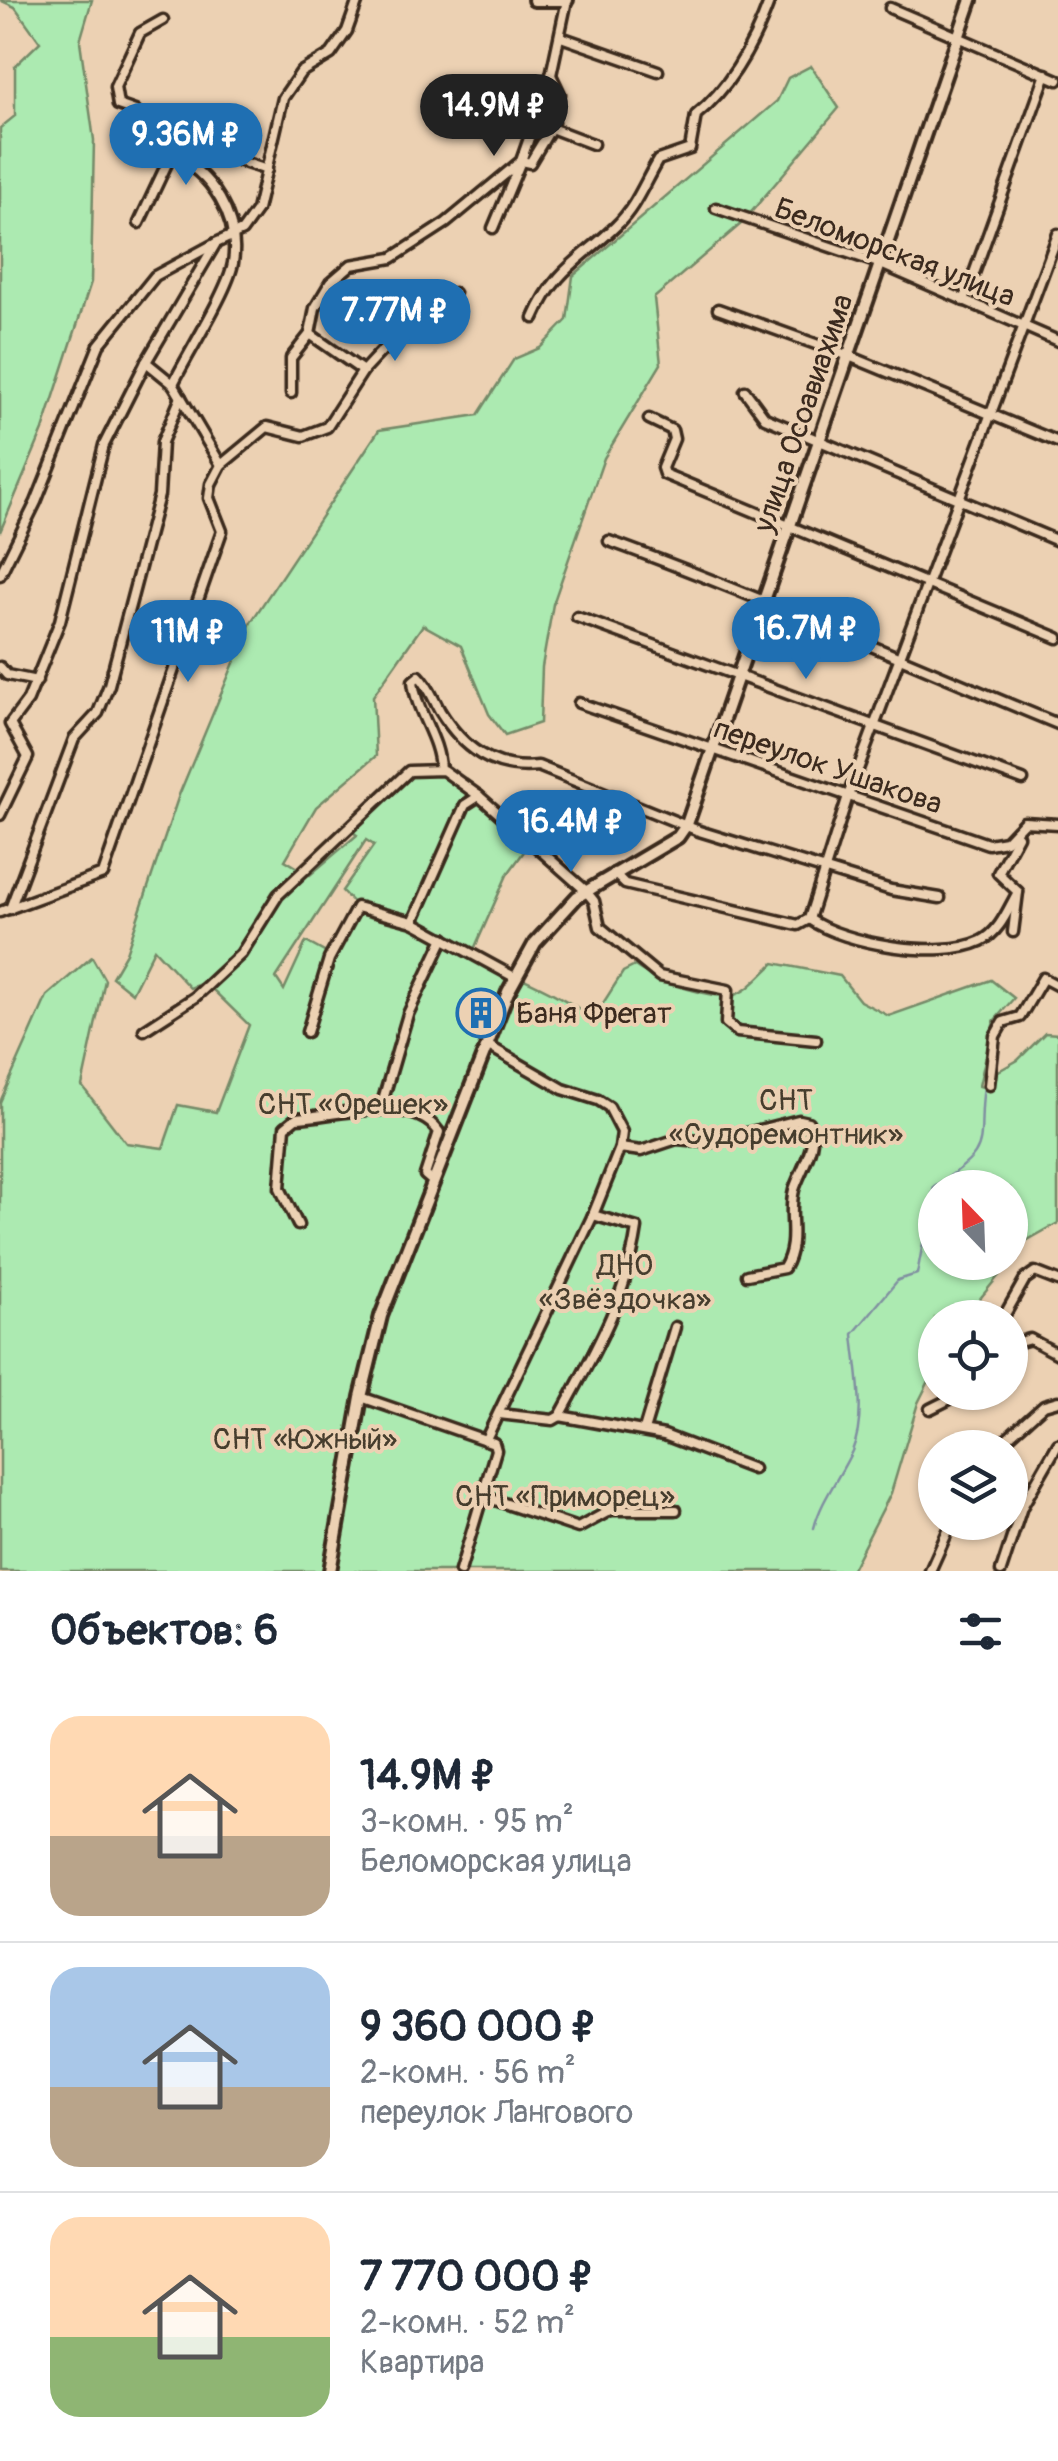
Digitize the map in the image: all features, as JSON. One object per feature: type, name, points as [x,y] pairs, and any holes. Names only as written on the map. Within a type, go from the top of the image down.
[{"type":"street","points":[[0,575],[36,502],[99,345],[155,276],[242,232],[258,210],[290,86],[301,72],[331,54],[347,31],[358,0]]},
{"type":"street","points":[[494,228],[551,74],[567,0],[534,0]]},
{"type":"street","points":[[534,318],[568,264],[616,226],[641,196],[658,160],[690,149],[696,115],[719,98],[760,28],[770,0]]},
{"type":"street","name":"улица Осоавиахима","points":[[687,824],[971,0]]},
{"type":"street","points":[[890,8],[1058,80]]},
{"type":"street","points":[[163,20],[140,33],[115,87],[118,105],[135,111],[150,131],[267,170]]},
{"type":"street","points":[[560,38],[658,71]]},
{"type":"street","points":[[291,392],[290,358],[310,334],[316,308],[330,283],[351,265],[392,258],[446,223],[521,161],[530,162],[551,128],[560,94],[551,74]]},
{"type":"street","points":[[964,301],[1046,74]]},
{"type":"street","points":[[551,128],[594,144]]},
{"type":"street","points":[[139,224],[171,155],[213,186],[229,216],[233,266],[173,384]]},
{"type":"street","name":"Беломорская улица","points":[[716,208],[882,264],[1058,341]]},
{"type":"street","points":[[614,873],[625,884],[798,926],[809,919],[848,796],[1058,234]]},
{"type":"street","points":[[0,815],[28,757],[10,724],[37,681],[78,563],[104,445],[146,362],[216,244]]},
{"type":"street","points":[[0,912],[103,874],[222,531],[210,498],[221,465],[266,427],[303,436],[328,428],[364,370],[390,342],[454,294]]},
{"type":"street","points":[[718,309],[849,356],[1058,442]]},
{"type":"street","points":[[310,334],[364,370]]},
{"type":"street","points":[[146,362],[173,384],[221,465]]},
{"type":"street","points":[[745,391],[766,418],[1058,541]]},
{"type":"street","points":[[10,908],[74,740],[98,712],[108,685],[159,495],[162,442],[181,397]]},
{"type":"street","points":[[648,419],[672,430],[674,439],[662,468],[664,474],[791,523],[1058,638]]},
{"type":"street","points":[[608,540],[765,598],[900,660],[1058,724]]},
{"type":"street","points":[[577,617],[1023,780]]},
{"type":"street","points":[[0,668],[7,675],[37,681]]},
{"type":"street","points":[[440,769],[434,738],[414,692],[413,681],[419,676],[440,712],[478,757],[516,769],[538,766],[687,824],[890,890],[940,898]]},
{"type":"street","name":"переулок Ушакова","points":[[580,703],[988,844],[999,845],[1024,822],[1058,824]]},
{"type":"street","points":[[144,1030],[196,997],[241,954],[278,895],[350,830],[397,778],[409,771],[440,769],[479,796],[585,890],[594,901],[600,927],[659,976],[728,990],[726,1023],[736,1032],[816,1040]]},
{"type":"street","points":[[414,922],[464,806],[479,796]]},
{"type":"street","points":[[330,1571],[361,1396],[381,1316],[516,978],[556,916],[585,890],[678,837],[687,824]]},
{"type":"street","points":[[1015,833],[1018,836],[998,872],[1018,892]]},
{"type":"street","points":[[809,919],[825,930],[893,946],[965,945],[995,932],[1018,892]]},
{"type":"street","points":[[1013,932],[1018,892]]},
{"type":"street","points":[[306,1032],[329,959],[349,914],[363,906],[414,922],[516,978]]},
{"type":"street","points":[[380,1110],[408,1014],[444,938]]},
{"type":"street","points":[[988,1085],[995,1036],[1002,1022],[1020,1017],[1043,978],[1058,986]]},
{"type":"street","points":[[486,1439],[593,1215],[620,1148],[620,1124],[598,1100],[563,1089],[487,1046]]},
{"type":"street","points":[[298,1225],[280,1188],[289,1121],[380,1110],[410,1114],[434,1124],[439,1132],[425,1175],[432,1181]]},
{"type":"street","points":[[620,1148],[641,1151],[677,1139],[710,1142],[798,1120],[808,1122],[812,1128],[811,1146],[791,1206],[796,1232],[792,1255],[784,1268],[747,1275]]},
{"type":"street","points":[[499,1414],[553,1420],[560,1416],[619,1301],[637,1228],[593,1215]]},
{"type":"street","points":[[1013,1300],[1025,1279],[1035,1272],[1058,1281]]},
{"type":"street","points":[[644,1430],[675,1328]]},
{"type":"street","points":[[1028,1340],[1058,1354]]},
{"type":"street","points":[[361,1396],[486,1439],[496,1450],[460,1571]]},
{"type":"street","points":[[1016,1430],[1044,1404],[1058,1400]]},
{"type":"street","points":[[560,1416],[644,1430],[752,1469]]},
{"type":"street","points":[[1001,1571],[1022,1507],[1058,1444]]},
{"type":"street","points":[[480,1496],[578,1528],[611,1510],[676,1510]]},
{"type":"street","points":[[930,1571],[944,1540]]},
{"type":"green space","points":[[0,0],[92,0],[80,41],[94,140],[91,282],[43,430],[0,532],[0,128],[15,116],[15,66],[40,42],[15,7]]},
{"type":"green space","points":[[811,66],[839,108],[742,223],[654,298],[661,364],[604,458],[553,604],[542,667],[540,723],[505,735],[489,714],[461,646],[423,625],[373,696],[376,756],[316,807],[285,860],[310,875],[357,835],[350,830],[409,771],[443,770],[531,842],[507,875],[472,954],[549,991],[593,1019],[623,972],[635,966],[679,986],[728,996],[747,988],[774,963],[840,976],[860,1001],[889,1016],[991,980],[1014,998],[994,1021],[979,1086],[989,1089],[995,1073],[1018,1060],[1045,1033],[1058,1034],[1058,1223],[1028,1240],[1028,1170],[918,1170],[918,1280],[995,1280],[979,1300],[918,1300],[918,1403],[891,1493],[851,1571],[0,1571],[0,1102],[47,996],[92,957],[105,980],[82,1086],[126,1143],[163,1148],[178,1105],[216,1112],[249,1025],[205,982],[190,988],[154,949],[132,993],[112,977],[126,953],[179,795],[251,622],[379,430],[478,415],[514,359],[540,348],[567,320],[573,276],[777,101],[788,78]],"holes":[[[366,840],[374,845],[342,891],[357,907],[330,955],[306,942],[284,990],[276,978]]]},
{"type":"waterway","points":[[814,1528],[852,1451],[859,1423],[853,1334],[898,1280],[917,1274],[934,1186],[968,1162],[980,1142],[985,1080]]},
{"type":"place","name":"Баня Фрегат","points":[[481,1013]]},
{"type":"park label","name":"СНТ «Орешек»","points":[[353,1104]]},
{"type":"park label","name":"СНТ «Судоремонтник»","points":[[786,1117]]},
{"type":"park label","name":"ДНО «Звёздочка»","points":[[625,1282]]},
{"type":"park label","name":"СНТ «Южный»","points":[[305,1439]]},
{"type":"park label","name":"СНТ «Приморец»","points":[[565,1496]]}]
